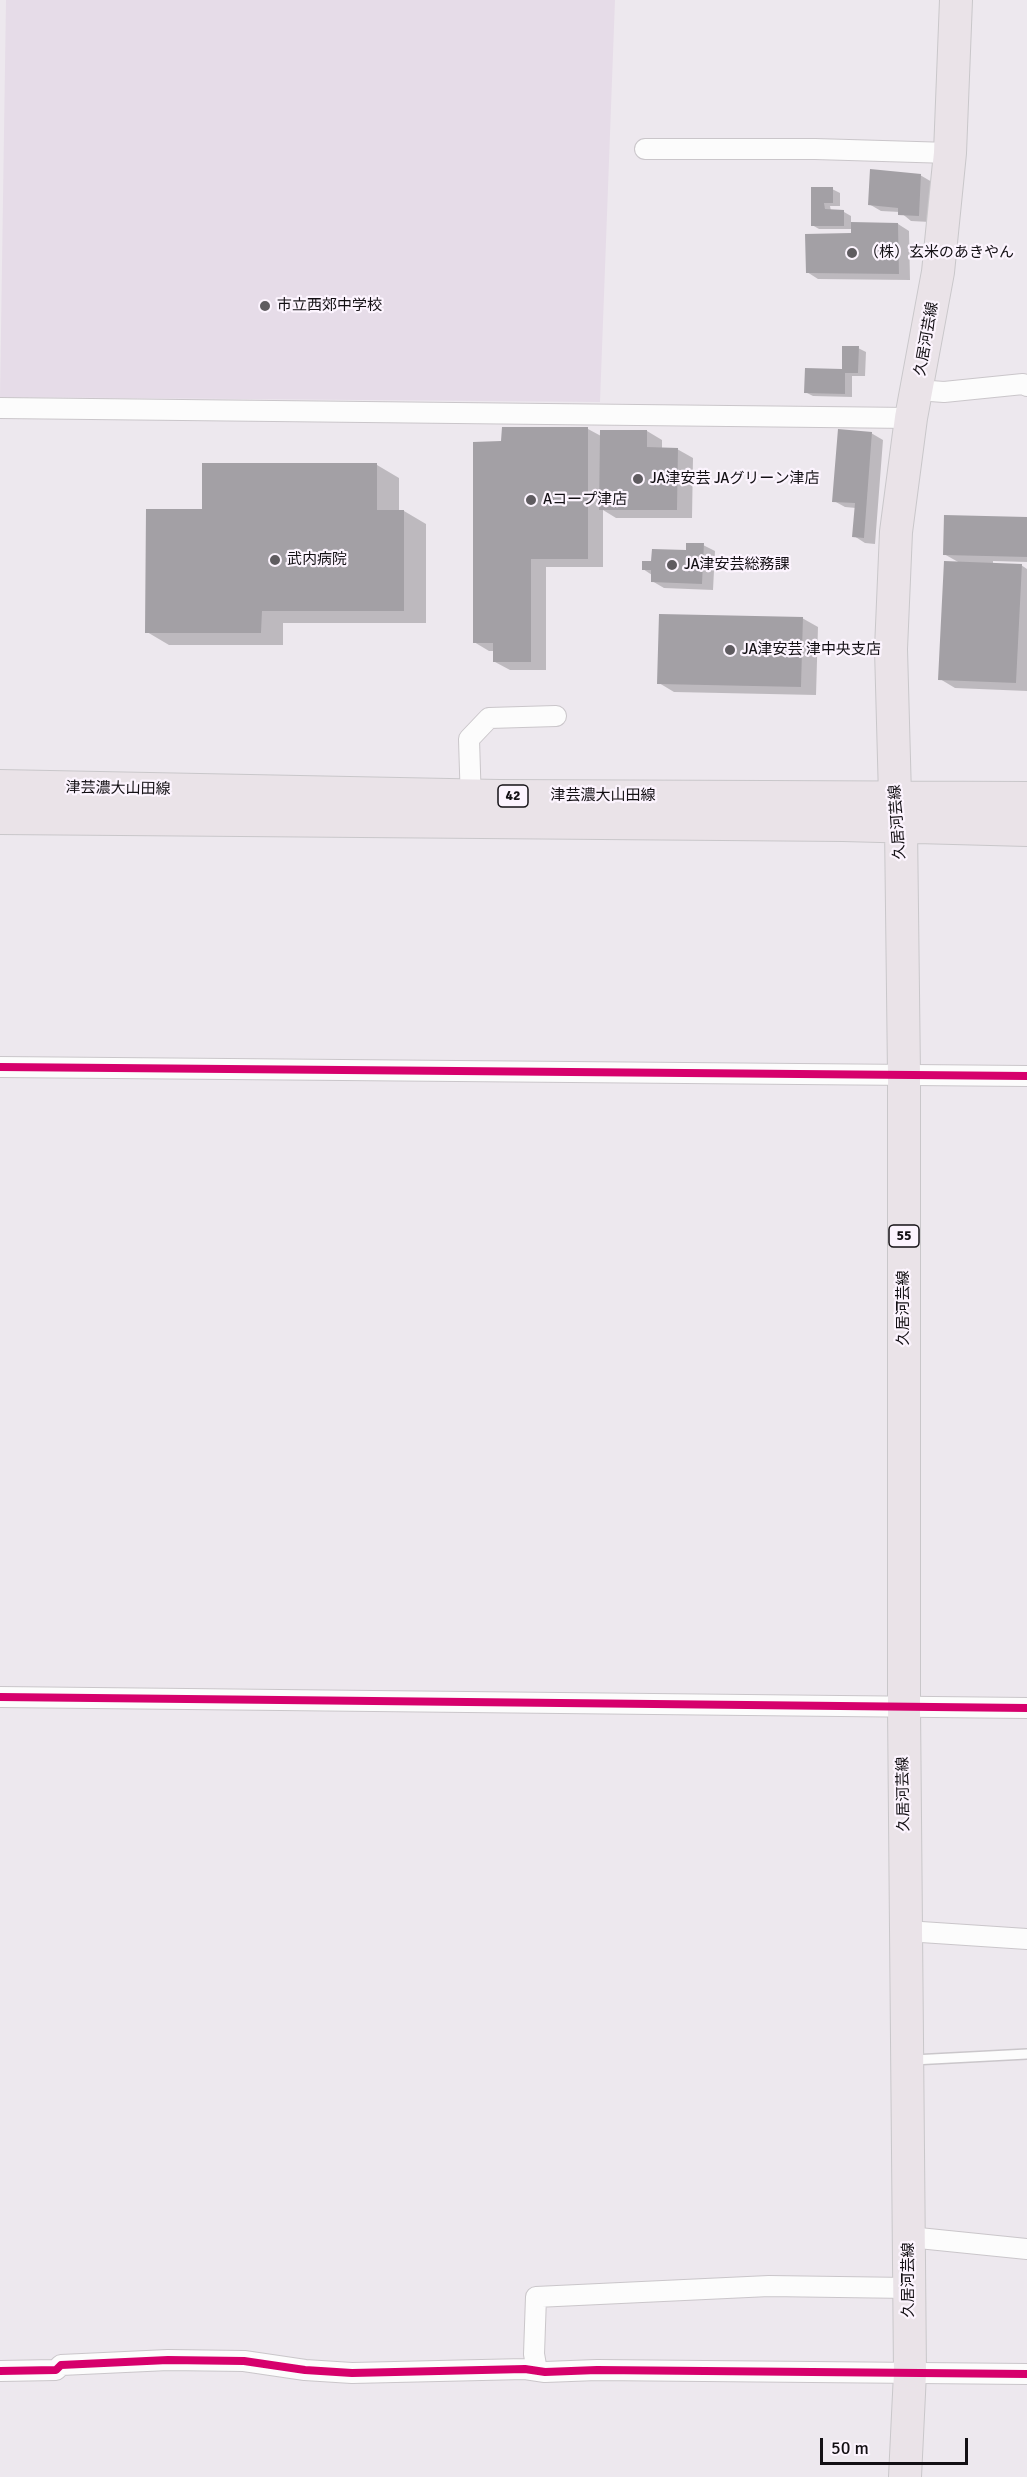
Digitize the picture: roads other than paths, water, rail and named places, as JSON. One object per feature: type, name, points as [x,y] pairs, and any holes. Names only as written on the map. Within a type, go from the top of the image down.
[{"type":"main road","name":"久居河芸線","points":[[905,2477],[910,2373],[904,1707],[904,1075],[901,826],[895,796],[891,649],[892,589],[896,532],[914,404],[938,272],[950,153],[956,0]]},
{"type":"main road","name":"津芸濃大山田線","points":[[0,786],[471,809],[1027,830]]},
{"type":"main road","name":"津芸濃大山田線","points":[[0,818],[471,809],[895,796],[1027,798]]},
{"type":"street","points":[[645,148],[816,149],[950,153]]},
{"type":"street","points":[[0,408],[914,404],[944,392],[1023,384],[1027,386]]},
{"type":"street","points":[[471,809],[469,740],[489,718],[556,716]]},
{"type":"street","points":[[0,1067],[1027,1076]]},
{"type":"street","points":[[0,1697],[1027,1708]]},
{"type":"street","points":[[906,1931],[1027,1939]]},
{"type":"street","points":[[909,2237],[1027,2249]]},
{"type":"street","points":[[537,2371],[534,2354],[536,2297],[769,2286],[909,2288]]},
{"type":"street","points":[[0,2371],[56,2370],[61,2365],[190,2360],[244,2361],[305,2370],[352,2373],[537,2371],[1027,2374]]},
{"type":"lane","points":[[907,2060],[1027,2054]]},
{"type":"place","name":"（株）玄米のあきやん","points":[[852,253]]},
{"type":"place","name":"市立西郊中学校","points":[[265,306]]},
{"type":"place","name":"JA津安芸 JAグリーン津店","points":[[638,479]]},
{"type":"place","name":"Aコープ津店","points":[[531,500]]},
{"type":"place","name":"武内病院","points":[[275,560]]},
{"type":"place","name":"JA津安芸総務課","points":[[672,565]]},
{"type":"place","name":"JA津安芸 津中央支店","points":[[730,650]]}]
